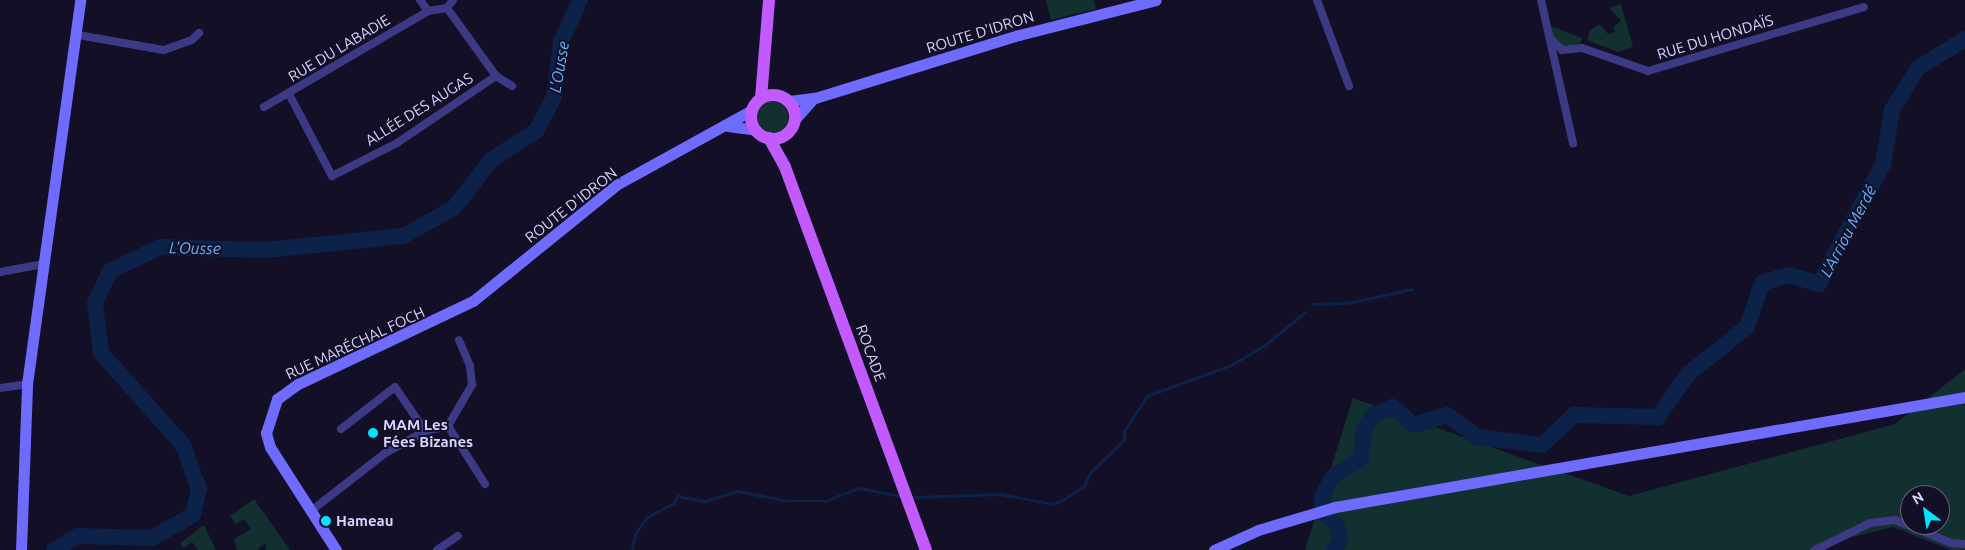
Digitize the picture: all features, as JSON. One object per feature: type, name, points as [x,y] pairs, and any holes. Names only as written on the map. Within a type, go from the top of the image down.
[{"type":"main road","points":[[769,0],[767,45],[761,98],[752,110],[756,130],[769,138],[785,167]]},
{"type":"main road","points":[[767,45],[772,83],[784,98],[795,119],[784,136],[785,167]]},
{"type":"main road","points":[[761,98],[784,98]]},
{"type":"main road","points":[[769,138],[784,136]]},
{"type":"main road","name":"ROCADE","points":[[785,167],[926,550]]},
{"type":"street","points":[[21,550],[27,384],[78,35],[80,0]]},
{"type":"street","points":[[420,0],[428,11],[447,8],[453,0]]},
{"type":"street","name":"ROUTE D'IDRON","points":[[784,98],[815,98],[1019,35],[1156,0]]},
{"type":"street","points":[[1317,0],[1349,86]]},
{"type":"street","points":[[1541,0],[1573,143]]},
{"type":"street","name":"RUE DU HONDAÏS","points":[[1550,38],[1562,50],[1582,48],[1648,71],[1864,7]]},
{"type":"street","points":[[447,8],[496,76],[512,86]]},
{"type":"street","name":"RUE DU LABADIE","points":[[264,107],[428,11]]},
{"type":"street","points":[[78,35],[164,50],[192,40],[198,33]]},
{"type":"street","name":"ALLÉE DES AUGAS","points":[[289,94],[332,176],[397,143],[496,76]]},
{"type":"street","name":"ROUTE D'IDRON","points":[[795,119],[815,98]]},
{"type":"street","name":"ROUTE D'IDRON","points":[[441,320],[473,301],[616,185],[727,126],[752,110]]},
{"type":"street","points":[[727,126],[756,130]]},
{"type":"street","points":[[0,272],[44,264]]},
{"type":"street","name":"RUE MARÉCHAL FOCH","points":[[336,550],[270,448],[266,434],[277,399],[298,384],[441,320]]},
{"type":"street","points":[[310,511],[384,454],[425,431],[448,426],[472,385],[470,366],[458,340]]},
{"type":"street","points":[[0,388],[27,384]]},
{"type":"street","points":[[341,429],[395,387],[425,431]]},
{"type":"street","points":[[1214,550],[1313,512],[1334,507],[1797,428],[1965,397]]},
{"type":"street","points":[[1797,428],[1965,404]]},
{"type":"street","points":[[448,426],[485,484]]},
{"type":"street","points":[[1815,550],[1870,522],[1895,520],[1951,544],[1965,544]]},
{"type":"street","points":[[916,522],[933,550]]},
{"type":"street","points":[[437,550],[458,536]]},
{"type":"green space","points":[[1046,0],[1094,0],[1096,9],[1051,20]]},
{"type":"green space","points":[[1621,4],[1633,47],[1618,52],[1587,40],[1590,30],[1600,24],[1608,34],[1615,32],[1613,27],[1621,21],[1609,8]]},
{"type":"green space","points":[[1550,26],[1582,38],[1580,44],[1563,46],[1554,41]]},
{"type":"green space","points":[[771,100],[783,105],[788,117],[783,129],[771,134],[759,129],[754,117],[759,105]]},
{"type":"green space","points":[[1965,369],[1965,550],[1951,550],[1913,535],[1950,535],[1950,485],[1900,485],[1900,530],[1893,527],[1836,541],[1820,550],[1305,550],[1353,398],[1629,496],[1895,424]]},
{"type":"green space","points":[[254,499],[290,550],[266,550],[266,543],[257,550],[237,550],[234,539],[251,529],[244,519],[236,524],[230,516]]},
{"type":"green space","points":[[204,525],[216,550],[198,550],[192,542],[183,548],[180,543]]},
{"type":"waterway","name":"L'Ousse","points":[[54,550],[77,536],[152,538],[193,515],[199,489],[183,445],[101,353],[95,303],[110,271],[160,247],[266,250],[403,236],[454,208],[491,160],[536,131],[554,97],[561,42],[580,0]]},
{"type":"waterway","name":"L'Arriou Merdé","points":[[1334,550],[1340,540],[1337,525],[1323,512],[1322,497],[1332,477],[1361,459],[1364,429],[1373,415],[1392,407],[1414,425],[1447,415],[1477,437],[1542,445],[1574,415],[1658,417],[1688,374],[1747,327],[1762,283],[1789,275],[1819,284],[1883,164],[1892,110],[1918,68],[1965,39]]},
{"type":"waterway","points":[[1313,304],[1348,303],[1412,289]]},
{"type":"waterway","points":[[916,497],[1000,494],[1054,504],[1063,500],[1084,486],[1090,473],[1124,440],[1124,431],[1147,396],[1231,365],[1264,346],[1305,312]]},
{"type":"waterway","points":[[632,550],[635,534],[647,517],[674,503],[677,496],[705,501],[738,491],[788,501],[826,501],[859,488],[901,496]]},
{"type":"place","name":"MAM Les Fées Bizanes","points":[[373,433]]},
{"type":"place","name":"Hameau","points":[[326,521]]}]
